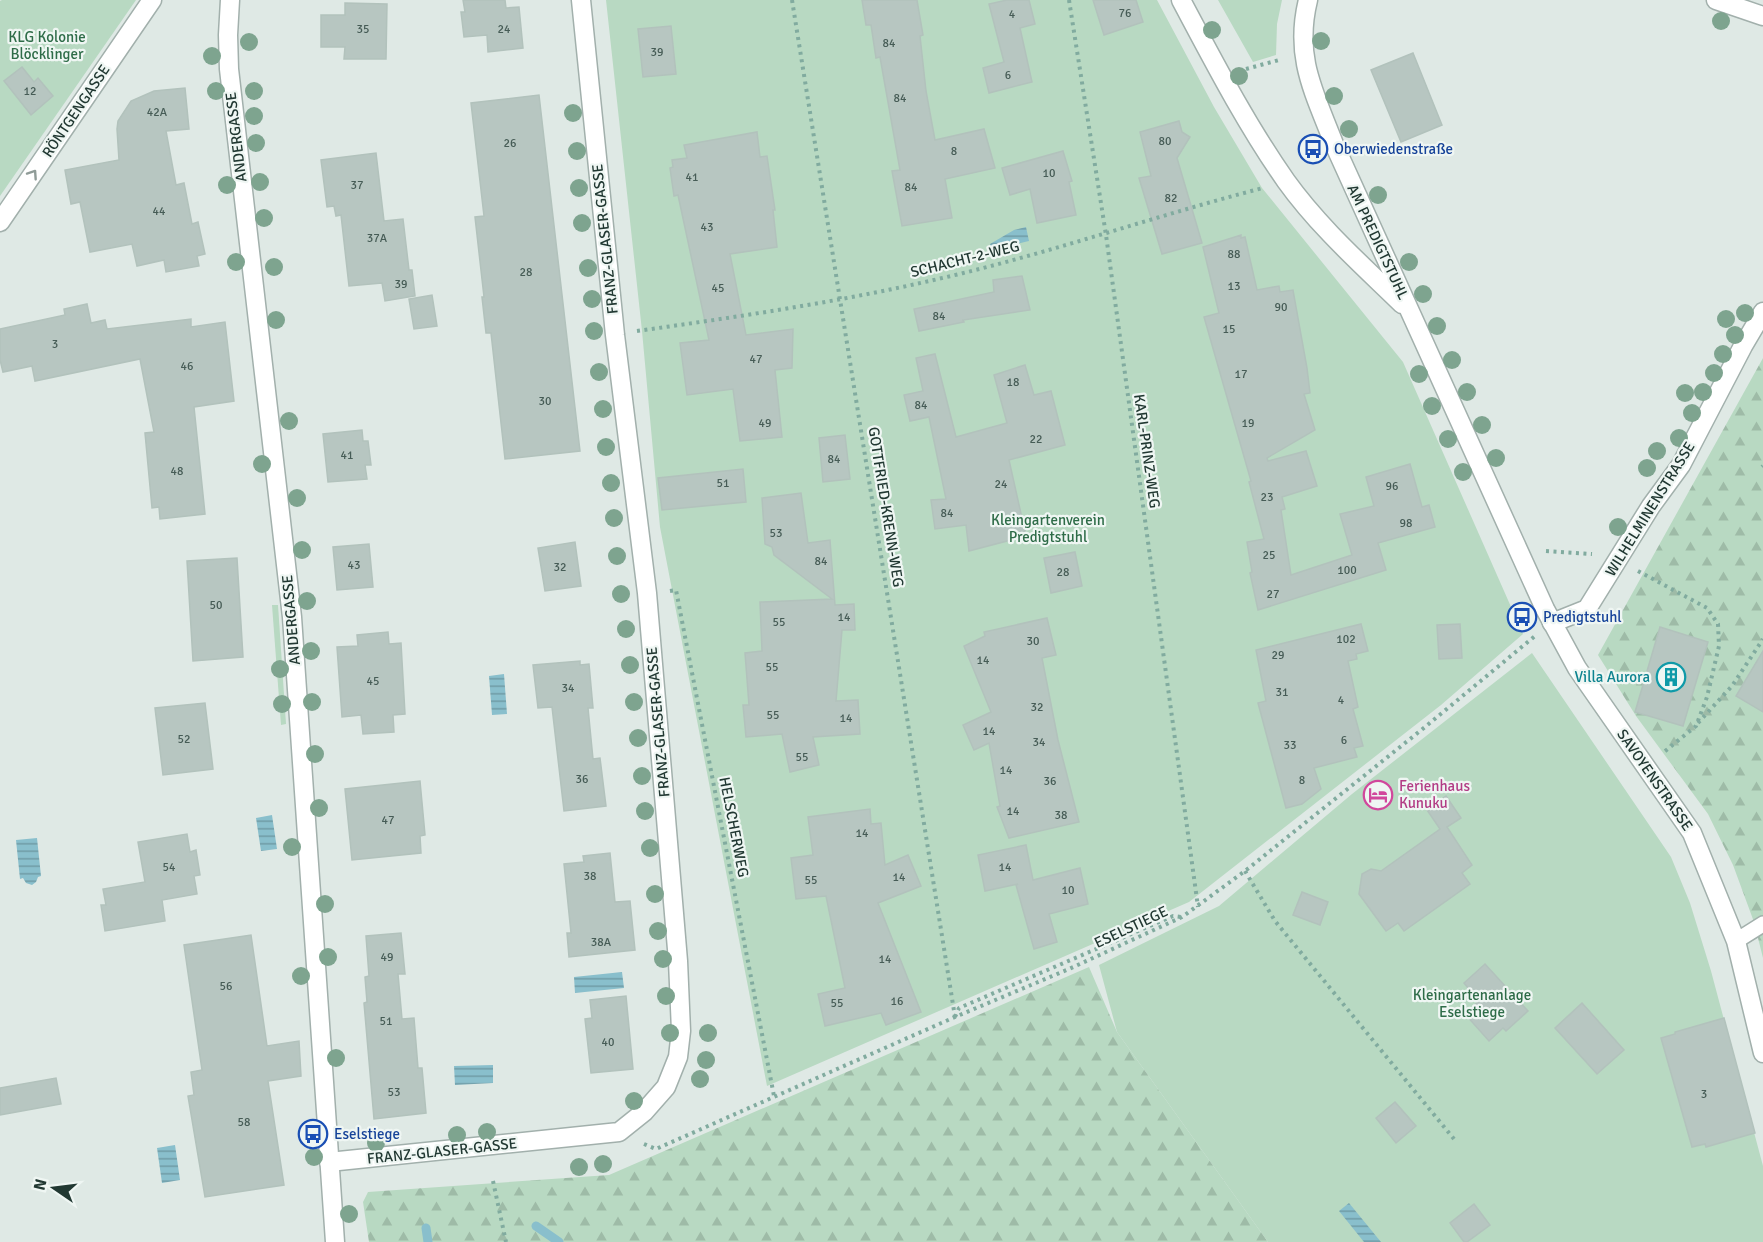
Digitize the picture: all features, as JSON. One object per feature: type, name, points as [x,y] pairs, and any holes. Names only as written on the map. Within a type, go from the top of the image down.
[{"type":"street","name":"RÖNTGENGASSE","points":[[0,222],[152,0]]},
{"type":"street","name":"ANDERGASSE","points":[[230,0],[229,69],[292,617],[335,1242]]},
{"type":"street","name":"FRANZ-GLASER-GASSE","points":[[329,1162],[619,1132],[644,1112],[666,1087],[678,1057],[681,1020],[678,961],[647,593],[615,335],[581,0]]},
{"type":"street","points":[[1180,0],[1255,134],[1288,183],[1338,242],[1410,312],[1549,616]]},
{"type":"street","name":"AM PREDIGTSTUHL","points":[[1308,0],[1303,33],[1303,55],[1307,76],[1354,190],[1410,312]]},
{"type":"street","points":[[1716,0],[1763,16]]},
{"type":"street","name":"WILHELMINENSTRASSE","points":[[1549,616],[1587,609],[1651,506],[1681,465],[1743,345],[1763,312]]},
{"type":"street","name":"SAVOYENSTRASSE","points":[[1549,616],[1577,668],[1692,832],[1736,941],[1763,1053]]},
{"type":"lane","points":[[1736,941],[1763,924]]},
{"type":"path","name":"GOTTFRIED-KRENN-WEG","points":[[792,0],[955,1017]]},
{"type":"path","name":"KARL-PRINZ-WEG","points":[[1069,0],[1106,235],[1198,907]]},
{"type":"path","points":[[1246,69],[1279,60]]},
{"type":"path","name":"SCHACHT-2-WEG","points":[[642,331],[841,299],[939,279],[1106,235],[1262,188],[1288,183]]},
{"type":"path","points":[[1542,551],[1598,554]]},
{"type":"path","points":[[1643,574],[1707,608],[1718,624],[1719,646],[1707,697],[1696,726]]},
{"type":"path","name":"HELSCHERWEG","points":[[647,593],[676,590],[774,1096]]},
{"type":"path","name":"ESELSTIEGE","points":[[656,1149],[955,1017],[1070,969],[1182,917],[1245,870],[1549,616]]},
{"type":"path","points":[[1669,749],[1696,726],[1732,686],[1763,639]]},
{"type":"path","points":[[1245,870],[1275,921],[1454,1139]]},
{"type":"path","points":[[955,1017],[959,1008],[1173,916],[1182,917]]},
{"type":"path","points":[[493,1180],[506,1242]]},
{"type":"green space","name":"KLG Kolonie Blöcklinger","points":[[136,0],[0,196],[0,1]]},
{"type":"green space","name":"Kleingartenverein Predigtstuhl","points":[[606,0],[1157,0],[1214,107],[1262,188],[1403,362],[1523,634],[1441,705],[1189,902],[767,1086],[660,527],[642,331]]},
{"type":"green space","points":[[1218,0],[1282,0],[1277,24],[1276,55],[1253,62]]},
{"type":"green space","points":[[1763,358],[1763,958],[1754,922],[1733,865],[1708,814],[1636,716],[1598,655]]},
{"type":"green space","points":[[272,605],[278,605],[286,724],[281,725]]},
{"type":"green space","name":"Kleingartenanlage Eselstiege","points":[[1532,653],[1671,857],[1690,903],[1711,971],[1763,1166],[1763,1242],[1268,1242],[1117,1032],[1099,965],[1219,906],[1352,794]]},
{"type":"green space","points":[[1089,967],[1117,1032],[1268,1242],[369,1242],[363,1202],[368,1192],[609,1175]]},
{"type":"water","points":[[1026,227],[1029,241],[991,250],[990,244],[1014,230]]},
{"type":"water","points":[[504,674],[507,714],[492,715],[489,676]]},
{"type":"water","points":[[272,815],[277,849],[261,851],[256,818]]},
{"type":"water","points":[[37,838],[41,876],[32,885],[26,883],[23,878],[20,879],[16,840]]},
{"type":"water","points":[[622,972],[624,988],[575,993],[574,977]]},
{"type":"water","points":[[493,1065],[493,1083],[455,1085],[454,1066]]},
{"type":"water","points":[[175,1145],[180,1180],[162,1183],[157,1148]]},
{"type":"water","points":[[1349,1203],[1381,1242],[1364,1242],[1339,1211]]},
{"type":"building","points":[[463,0],[505,0],[506,8],[519,7],[523,48],[488,52],[487,35],[464,37],[461,12],[465,12]]},
{"type":"building","points":[[862,0],[917,0],[923,35],[920,36],[926,91],[935,140],[984,129],[995,168],[945,179],[952,218],[902,226],[892,171],[900,170],[880,57],[876,58],[871,25],[866,25]]},
{"type":"building","points":[[1007,0],[1029,0],[1035,24],[1020,28],[1032,82],[989,93],[983,68],[1004,62],[989,4]]},
{"type":"building","points":[[1093,0],[1136,0],[1143,22],[1104,35]]},
{"type":"building","points":[[345,3],[387,4],[386,59],[344,59],[345,47],[321,47],[321,15],[345,15]]},
{"type":"building","points":[[671,26],[676,74],[643,77],[638,29]]},
{"type":"building","points":[[1413,53],[1442,125],[1401,142],[1371,70]]},
{"type":"building","points":[[22,67],[34,82],[38,78],[53,96],[31,115],[4,81]]},
{"type":"building","points":[[185,88],[189,129],[166,131],[176,185],[184,183],[192,224],[198,222],[205,254],[197,256],[199,266],[166,272],[164,260],[137,266],[132,244],[90,252],[80,202],[71,204],[65,170],[119,160],[118,121],[131,101],[154,91]]},
{"type":"building","points":[[539,95],[580,451],[505,459],[491,333],[486,333],[482,297],[484,297],[475,217],[484,216],[471,103]]},
{"type":"building","points":[[1179,121],[1182,132],[1190,137],[1177,158],[1202,243],[1162,254],[1139,178],[1151,176],[1140,132]]},
{"type":"building","points":[[757,132],[760,157],[767,156],[775,210],[773,210],[777,247],[730,254],[746,335],[793,329],[792,368],[775,370],[782,437],[740,441],[733,389],[687,395],[680,343],[709,340],[678,195],[674,196],[670,168],[673,167],[672,160],[687,158],[684,145]]},
{"type":"building","points":[[1063,151],[1072,181],[1069,182],[1076,215],[1037,223],[1030,189],[1010,195],[1002,168]]},
{"type":"building","points":[[376,153],[384,221],[403,219],[409,270],[412,270],[415,296],[385,301],[382,283],[349,286],[341,215],[336,216],[334,206],[327,207],[321,160]]},
{"type":"building","points":[[1241,235],[1241,238],[1245,237],[1257,290],[1279,286],[1280,292],[1293,290],[1307,368],[1310,393],[1304,394],[1315,430],[1267,458],[1268,461],[1306,451],[1317,486],[1282,497],[1285,509],[1281,510],[1291,575],[1352,555],[1340,514],[1374,506],[1366,477],[1410,464],[1422,507],[1429,505],[1435,527],[1378,543],[1386,570],[1258,610],[1250,573],[1252,572],[1247,542],[1264,539],[1249,482],[1251,481],[1204,317],[1219,313],[1203,247]]},
{"type":"building","points":[[1022,276],[1030,310],[963,320],[964,322],[919,331],[914,309],[994,292],[993,280]]},
{"type":"building","points":[[432,295],[437,326],[414,329],[409,299]]},
{"type":"building","points":[[87,304],[91,323],[105,320],[107,329],[191,319],[191,327],[225,322],[234,401],[194,407],[205,514],[160,519],[159,507],[152,508],[145,433],[154,432],[140,359],[35,381],[32,366],[3,372],[0,360],[0,329],[65,315],[64,309]]},
{"type":"building","points":[[935,354],[956,437],[1007,423],[994,375],[1025,365],[1034,395],[1051,391],[1065,445],[1009,460],[1026,536],[969,551],[966,525],[935,529],[931,500],[946,499],[929,417],[910,421],[904,395],[923,391],[916,358]]},
{"type":"building","points":[[362,430],[363,441],[368,441],[371,465],[365,465],[367,479],[328,482],[323,434]]},
{"type":"building","points":[[845,435],[850,479],[823,482],[819,438]]},
{"type":"building","points":[[743,469],[746,502],[662,510],[658,478]]},
{"type":"building","points":[[801,493],[808,543],[830,540],[835,605],[854,604],[855,630],[842,630],[836,701],[858,700],[860,734],[813,737],[819,765],[790,772],[782,734],[746,737],[743,705],[749,705],[745,653],[762,651],[760,602],[832,599],[774,555],[772,547],[765,544],[762,498]]},
{"type":"building","points":[[575,542],[581,586],[545,591],[538,548]]},
{"type":"building","points":[[369,544],[373,587],[337,590],[333,547]]},
{"type":"building","points":[[1075,552],[1082,586],[1051,593],[1044,558]]},
{"type":"building","points":[[237,558],[243,657],[193,661],[187,561]]},
{"type":"building","points":[[1047,618],[1056,655],[1042,658],[1058,740],[1079,822],[1009,838],[997,807],[1000,806],[989,743],[974,750],[963,725],[991,712],[964,646],[985,636],[984,632]]},
{"type":"building","points":[[1361,624],[1368,651],[1356,654],[1357,659],[1348,661],[1358,707],[1353,709],[1363,746],[1354,748],[1357,757],[1314,768],[1321,789],[1302,804],[1286,808],[1258,703],[1266,701],[1256,650]]},
{"type":"building","points":[[1460,624],[1462,658],[1439,659],[1437,625]]},
{"type":"building","name":"Villa Aurora","points":[[1660,627],[1708,642],[1683,726],[1635,712]]},
{"type":"building","points":[[388,632],[389,644],[401,643],[405,714],[393,715],[394,732],[363,734],[361,715],[342,717],[337,647],[358,646],[357,635]]},
{"type":"building","points":[[1763,651],[1763,712],[1736,696]]},
{"type":"building","points":[[580,661],[580,665],[589,664],[593,708],[588,708],[593,759],[600,758],[606,806],[564,811],[552,707],[538,708],[533,665]]},
{"type":"building","points":[[205,703],[213,769],[163,775],[155,708]]},
{"type":"building","points":[[420,781],[425,835],[420,836],[421,853],[352,860],[345,789]]},
{"type":"building","points":[[1446,796],[1461,818],[1447,827],[1472,865],[1462,873],[1470,884],[1404,931],[1398,923],[1386,931],[1359,894],[1362,874],[1371,869],[1381,871],[1440,829],[1427,810]]},
{"type":"building","points":[[870,809],[871,824],[881,823],[885,865],[908,855],[921,886],[878,903],[921,1012],[886,1025],[881,1013],[825,1026],[818,994],[845,988],[826,896],[796,899],[791,858],[813,855],[808,817]]},
{"type":"building","points":[[187,834],[190,852],[196,850],[200,875],[194,876],[197,894],[162,900],[165,921],[105,931],[101,905],[106,905],[103,889],[145,882],[138,842]]},
{"type":"building","points":[[1026,845],[1033,880],[1080,868],[1088,904],[1049,914],[1057,942],[1034,949],[1016,885],[1018,884],[985,891],[978,855]]},
{"type":"building","points":[[610,853],[615,902],[630,901],[635,950],[569,957],[567,933],[571,933],[564,864],[584,862],[583,856]]},
{"type":"building","points":[[1302,892],[1328,902],[1320,925],[1293,915]]},
{"type":"building","points":[[401,933],[405,974],[398,974],[402,1019],[414,1018],[418,1068],[422,1068],[426,1113],[374,1119],[364,1003],[367,1002],[365,977],[369,976],[366,936]]},
{"type":"building","points":[[251,935],[267,1046],[299,1041],[301,1076],[268,1081],[284,1185],[205,1197],[188,1096],[194,1095],[191,1072],[202,1070],[184,945]]},
{"type":"building","points":[[1485,964],[1528,1011],[1506,1031],[1503,1028],[1489,1041],[1465,1014],[1479,1001],[1464,983]]},
{"type":"building","points":[[626,996],[633,1069],[591,1073],[585,1019],[592,1018],[590,1000]]},
{"type":"building","points":[[1582,1003],[1624,1050],[1597,1074],[1555,1028]]},
{"type":"building","points":[[1724,1018],[1755,1133],[1706,1147],[1705,1144],[1692,1147],[1661,1038]]},
{"type":"building","points":[[56,1078],[61,1104],[0,1115],[0,1088]]},
{"type":"building","points":[[1395,1102],[1416,1126],[1396,1143],[1376,1118]]},
{"type":"building","points":[[1474,1204],[1490,1225],[1464,1242],[1450,1223]]},
{"type":"waterway","points":[[536,1226],[559,1242]]},
{"type":"waterway","points":[[426,1228],[428,1242]]},
{"type":"place","name":"Oberwiedenstraße","points":[[1313,149]]},
{"type":"place","name":"Predigtstuhl","points":[[1522,617]]},
{"type":"place","name":"Villa Aurora","points":[[1671,677]]},
{"type":"place","name":"Ferienhaus Kunuku","points":[[1378,795]]},
{"type":"place","name":"Eselstiege","points":[[313,1134]]}]
